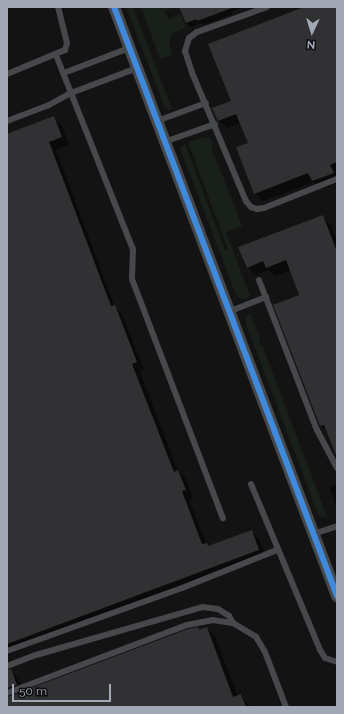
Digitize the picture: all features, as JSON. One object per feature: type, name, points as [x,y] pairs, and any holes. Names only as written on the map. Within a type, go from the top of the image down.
[{"type":"street","points":[[114,7],[312,534],[337,596]]},
{"type":"lane","points":[[7,74],[65,50],[67,46],[58,7]]},
{"type":"lane","points":[[267,7],[197,32],[189,38],[186,45],[186,56],[246,201],[254,208],[264,208],[337,178]]},
{"type":"lane","points":[[64,73],[129,48]]},
{"type":"lane","points":[[56,55],[133,249],[132,279],[223,518]]},
{"type":"lane","points":[[7,121],[57,102],[71,93],[137,68]]},
{"type":"lane","points":[[157,122],[206,103]]},
{"type":"lane","points":[[164,142],[215,124]]},
{"type":"lane","points":[[259,280],[317,430],[337,468]]},
{"type":"lane","points":[[228,312],[266,297]]},
{"type":"lane","points":[[251,484],[277,550],[322,655],[329,660],[337,662]]},
{"type":"lane","points":[[312,534],[337,526]]},
{"type":"lane","points":[[7,651],[182,588],[277,550]]},
{"type":"lane","points":[[7,666],[36,655],[202,607],[218,609],[229,616],[233,623]]},
{"type":"lane","points":[[7,693],[188,625],[209,620],[233,623],[256,637],[261,643],[286,707]]},
{"type":"shaded area","points":[[126,7],[133,7],[172,109],[169,110],[165,108]]},
{"type":"shaded area","points":[[141,7],[175,7],[165,11],[168,19],[180,14],[186,27],[171,34],[169,43],[172,55],[160,59]]},
{"type":"shaded area","points":[[206,137],[210,138],[214,144],[211,146],[242,226],[226,232],[250,296],[245,299],[236,295],[180,148],[185,144],[225,250],[228,249],[188,142]]},
{"type":"shaded area","points":[[250,313],[260,338],[259,344],[263,347],[327,517],[321,517],[318,514],[246,324],[246,317]]},
{"type":"building","points":[[179,7],[232,8],[197,21],[197,19],[186,23]]},
{"type":"building","points":[[304,7],[337,7],[337,162],[330,165],[334,173],[312,181],[308,173],[254,194],[236,147],[248,143],[236,114],[218,121],[212,108],[231,101],[208,44]]},
{"type":"building","points":[[54,116],[62,137],[49,142],[111,306],[115,305],[137,362],[132,364],[174,472],[178,470],[186,490],[182,491],[202,544],[207,543],[208,546],[252,530],[259,550],[7,644],[7,134]]},
{"type":"building","points":[[323,215],[337,252],[336,455],[324,425],[320,426],[273,305],[299,295],[286,260],[266,268],[263,261],[247,268],[238,247]]},
{"type":"building","points":[[198,627],[199,630],[207,627],[233,697],[241,694],[246,707],[7,707],[7,697],[188,629]]},
{"type":"building","points":[[11,669],[17,685],[7,688],[7,670]]},
{"type":"cycle path","points":[[114,7],[337,596]]}]
